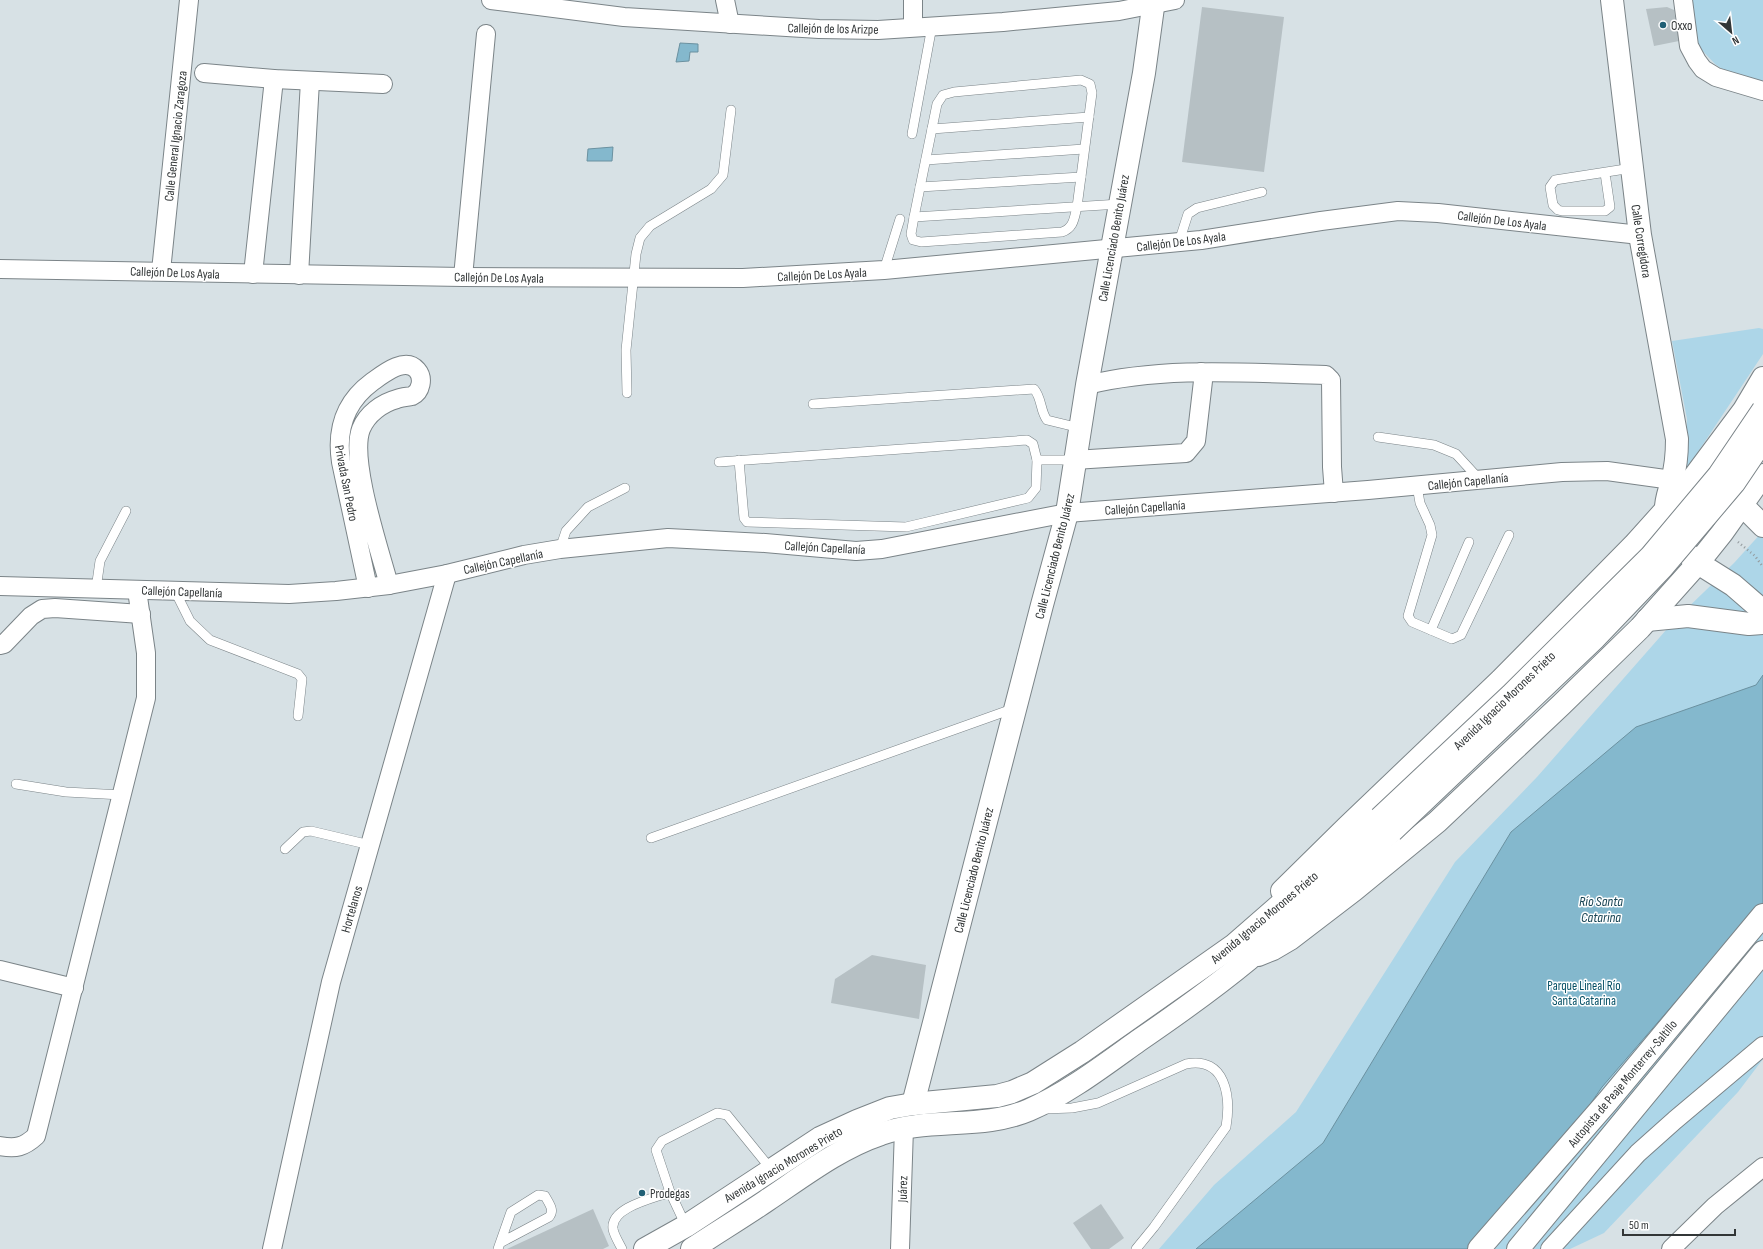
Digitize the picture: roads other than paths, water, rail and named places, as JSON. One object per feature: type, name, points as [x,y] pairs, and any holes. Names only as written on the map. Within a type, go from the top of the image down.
[{"type":"main road","name":"Calle Corregidora","points":[[1612,0],[1640,235],[1677,439],[1680,483]]},
{"type":"main road","name":"Calle Licenciado Benito Juárez","points":[[913,1104],[1067,513],[1074,460],[1111,249],[1162,2]]},
{"type":"main road","points":[[1763,378],[1749,421],[1763,435]]},
{"type":"main road","points":[[1241,952],[1266,907],[1347,826],[1501,680],[1584,596],[1666,511],[1680,483],[1753,410]]},
{"type":"main road","name":"Avenida Ignacio Morones Prieto","points":[[1386,824],[1522,684],[1651,556],[1719,475],[1753,410]]},
{"type":"main road","name":"Avenida Ignacio Morones Prieto","points":[[692,1249],[815,1168],[854,1145],[881,1133],[904,1128],[989,1121],[1009,1117],[1029,1110],[1096,1072],[1173,1017],[1241,952],[1595,638],[1662,568],[1734,483],[1763,440]]},
{"type":"main road","name":"Avenida Ignacio Morones Prieto","points":[[645,1249],[686,1226],[820,1138],[856,1120],[890,1108],[913,1104],[997,1096],[1012,1092],[1033,1083],[1241,952],[1273,949],[1290,939],[1432,827],[1644,624],[1698,563],[1722,533],[1763,475]]},
{"type":"main road","points":[[1680,483],[1720,494],[1747,510],[1763,526]]},
{"type":"main road","points":[[1666,511],[1668,528],[1681,547],[1698,563],[1733,585],[1763,611]]},
{"type":"main road","points":[[1584,596],[1602,591],[1612,591],[1628,600],[1644,624],[1688,616],[1749,624],[1763,623]]},
{"type":"main road","name":"Autopista de Peaje Monterrey-Saltillo","points":[[1479,1249],[1608,1101],[1763,915]]},
{"type":"main road","name":"Autopista de Peaje Monterrey-Saltillo","points":[[1518,1249],[1763,952]]},
{"type":"street","name":"Calle General Ignacio Zaragoza","points":[[161,272],[189,0]]},
{"type":"street","name":"Callejón de los Arizpe","points":[[491,0],[624,17],[819,29],[878,30],[913,26],[1003,22],[1119,11],[1162,2]]},
{"type":"street","points":[[725,0],[730,24]]},
{"type":"street","points":[[912,0],[913,26]]},
{"type":"street","points":[[1683,0],[1689,46],[1697,62],[1703,69],[1716,77],[1763,91]]},
{"type":"street","points":[[463,277],[486,34]]},
{"type":"street","points":[[204,73],[274,79],[383,84]]},
{"type":"street","points":[[253,274],[274,79]]},
{"type":"street","points":[[298,275],[310,81]]},
{"type":"street","name":"Callejón De Los Ayala","points":[[0,269],[463,277],[633,279],[743,278],[884,270],[1111,249],[1178,242],[1398,211],[1438,213],[1640,235]]},
{"type":"street","name":"Privada San Pedro","points":[[368,588],[365,531],[361,474],[358,449],[359,436],[367,419],[381,406],[394,400],[412,396],[420,388],[422,381],[421,376],[417,370],[411,366],[400,366],[384,374],[366,387],[355,399],[343,419],[339,435],[339,447],[365,531],[389,585]]},
{"type":"street","points":[[1087,385],[1114,378],[1201,372],[1326,375],[1331,380],[1332,467],[1334,493]]},
{"type":"street","points":[[1074,460],[1186,453],[1196,441],[1203,381],[1201,372]]},
{"type":"street","name":"Callejón Capellanía","points":[[0,586],[290,594],[389,585],[447,574],[486,563],[560,549],[668,538],[765,543],[856,551],[882,549],[1067,513],[1334,493],[1562,472],[1607,471],[1680,483]]},
{"type":"street","name":"Hortelanos","points":[[272,1249],[331,982],[447,574]]},
{"type":"street","points":[[0,1146],[14,1148],[29,1143],[36,1136],[146,698],[146,653],[137,590]]},
{"type":"street","points":[[0,645],[4,644],[31,616],[42,609],[55,608],[141,614]]},
{"type":"street","points":[[0,970],[74,988]]},
{"type":"street","points":[[1550,1249],[1638,1153],[1763,1046]]},
{"type":"street","name":"Juárez","points":[[900,1249],[904,1128]]},
{"type":"street","points":[[1671,1249],[1715,1206],[1763,1167]]},
{"type":"lane","points":[[912,134],[932,26]]},
{"type":"lane","points":[[1081,80],[1086,81],[1092,88],[1089,117],[1077,207],[1072,225],[1066,230],[1062,232],[921,242],[913,240],[911,237],[914,217],[932,129],[939,99],[943,95],[948,93],[1081,80]]},
{"type":"lane","points":[[627,393],[626,350],[633,279],[640,238],[650,226],[711,189],[723,175],[731,110]]},
{"type":"lane","points":[[932,129],[1089,117]]},
{"type":"lane","points":[[926,160],[1084,149]]},
{"type":"lane","points":[[1605,172],[1610,207],[1605,212],[1562,211],[1558,210],[1553,205],[1550,187],[1555,180],[1605,172],[1632,168]]},
{"type":"lane","points":[[920,187],[1080,177]]},
{"type":"lane","points":[[1178,242],[1188,214],[1197,208],[1262,192]]},
{"type":"lane","points":[[914,217],[1120,204]]},
{"type":"lane","points":[[884,270],[900,219]]},
{"type":"lane","points":[[813,404],[1034,389],[1038,393],[1044,416],[1047,420],[1080,428]]},
{"type":"lane","points":[[1378,437],[1434,445],[1456,454],[1479,479]]},
{"type":"lane","points":[[720,462],[740,460],[1027,440],[1033,444],[1037,460],[1036,488],[1028,498],[906,527],[747,522],[744,518],[740,460]]},
{"type":"lane","points":[[1037,460],[1074,460]]},
{"type":"lane","points":[[1417,486],[1420,503],[1430,525],[1432,535],[1408,616],[1412,622],[1452,639],[1461,635],[1496,564],[1508,535]]},
{"type":"lane","points":[[560,549],[566,531],[588,507],[625,488]]},
{"type":"lane","points":[[96,589],[100,561],[126,511]]},
{"type":"lane","points":[[1431,630],[1469,542]]},
{"type":"lane","points":[[175,591],[190,621],[210,640],[298,674],[302,679],[298,716]]},
{"type":"lane","points":[[651,838],[1015,708]]},
{"type":"lane","points":[[16,784],[66,792],[122,795]]},
{"type":"lane","points":[[285,849],[303,832],[311,831],[370,845]]},
{"type":"lane","points":[[1029,1110],[1072,1108],[1098,1103],[1171,1070],[1192,1063],[1198,1062],[1210,1066],[1220,1076],[1227,1092],[1229,1110],[1226,1127],[1154,1228],[1136,1249]]},
{"type":"lane","points":[[686,1226],[670,1192],[656,1150],[662,1141],[718,1114],[727,1114],[766,1163]]},
{"type":"lane","points":[[622,1249],[613,1228],[617,1216],[626,1208],[670,1192]]},
{"type":"lane","points":[[538,1195],[545,1196],[552,1213],[548,1217],[499,1246],[511,1212],[538,1195]]},
{"type":"water","points":[[680,43],[698,44],[698,52],[690,52],[689,61],[676,62]]},
{"type":"water","points":[[613,147],[612,161],[587,161],[588,149]]},
{"type":"water","name":"Río Santa Catarina","points":[[1763,675],[1763,920],[1721,949],[1602,1087],[1491,1249],[1196,1249],[1323,1143],[1511,832],[1636,727],[1756,685]]},
{"type":"place","name":"Oxxo","points":[[1663,25]]},
{"type":"place","name":"Prodegas","points":[[642,1193]]},
{"type":"park label","name":"Parque Lineal Río Santa Catarina","points":[[1584,992]]}]
